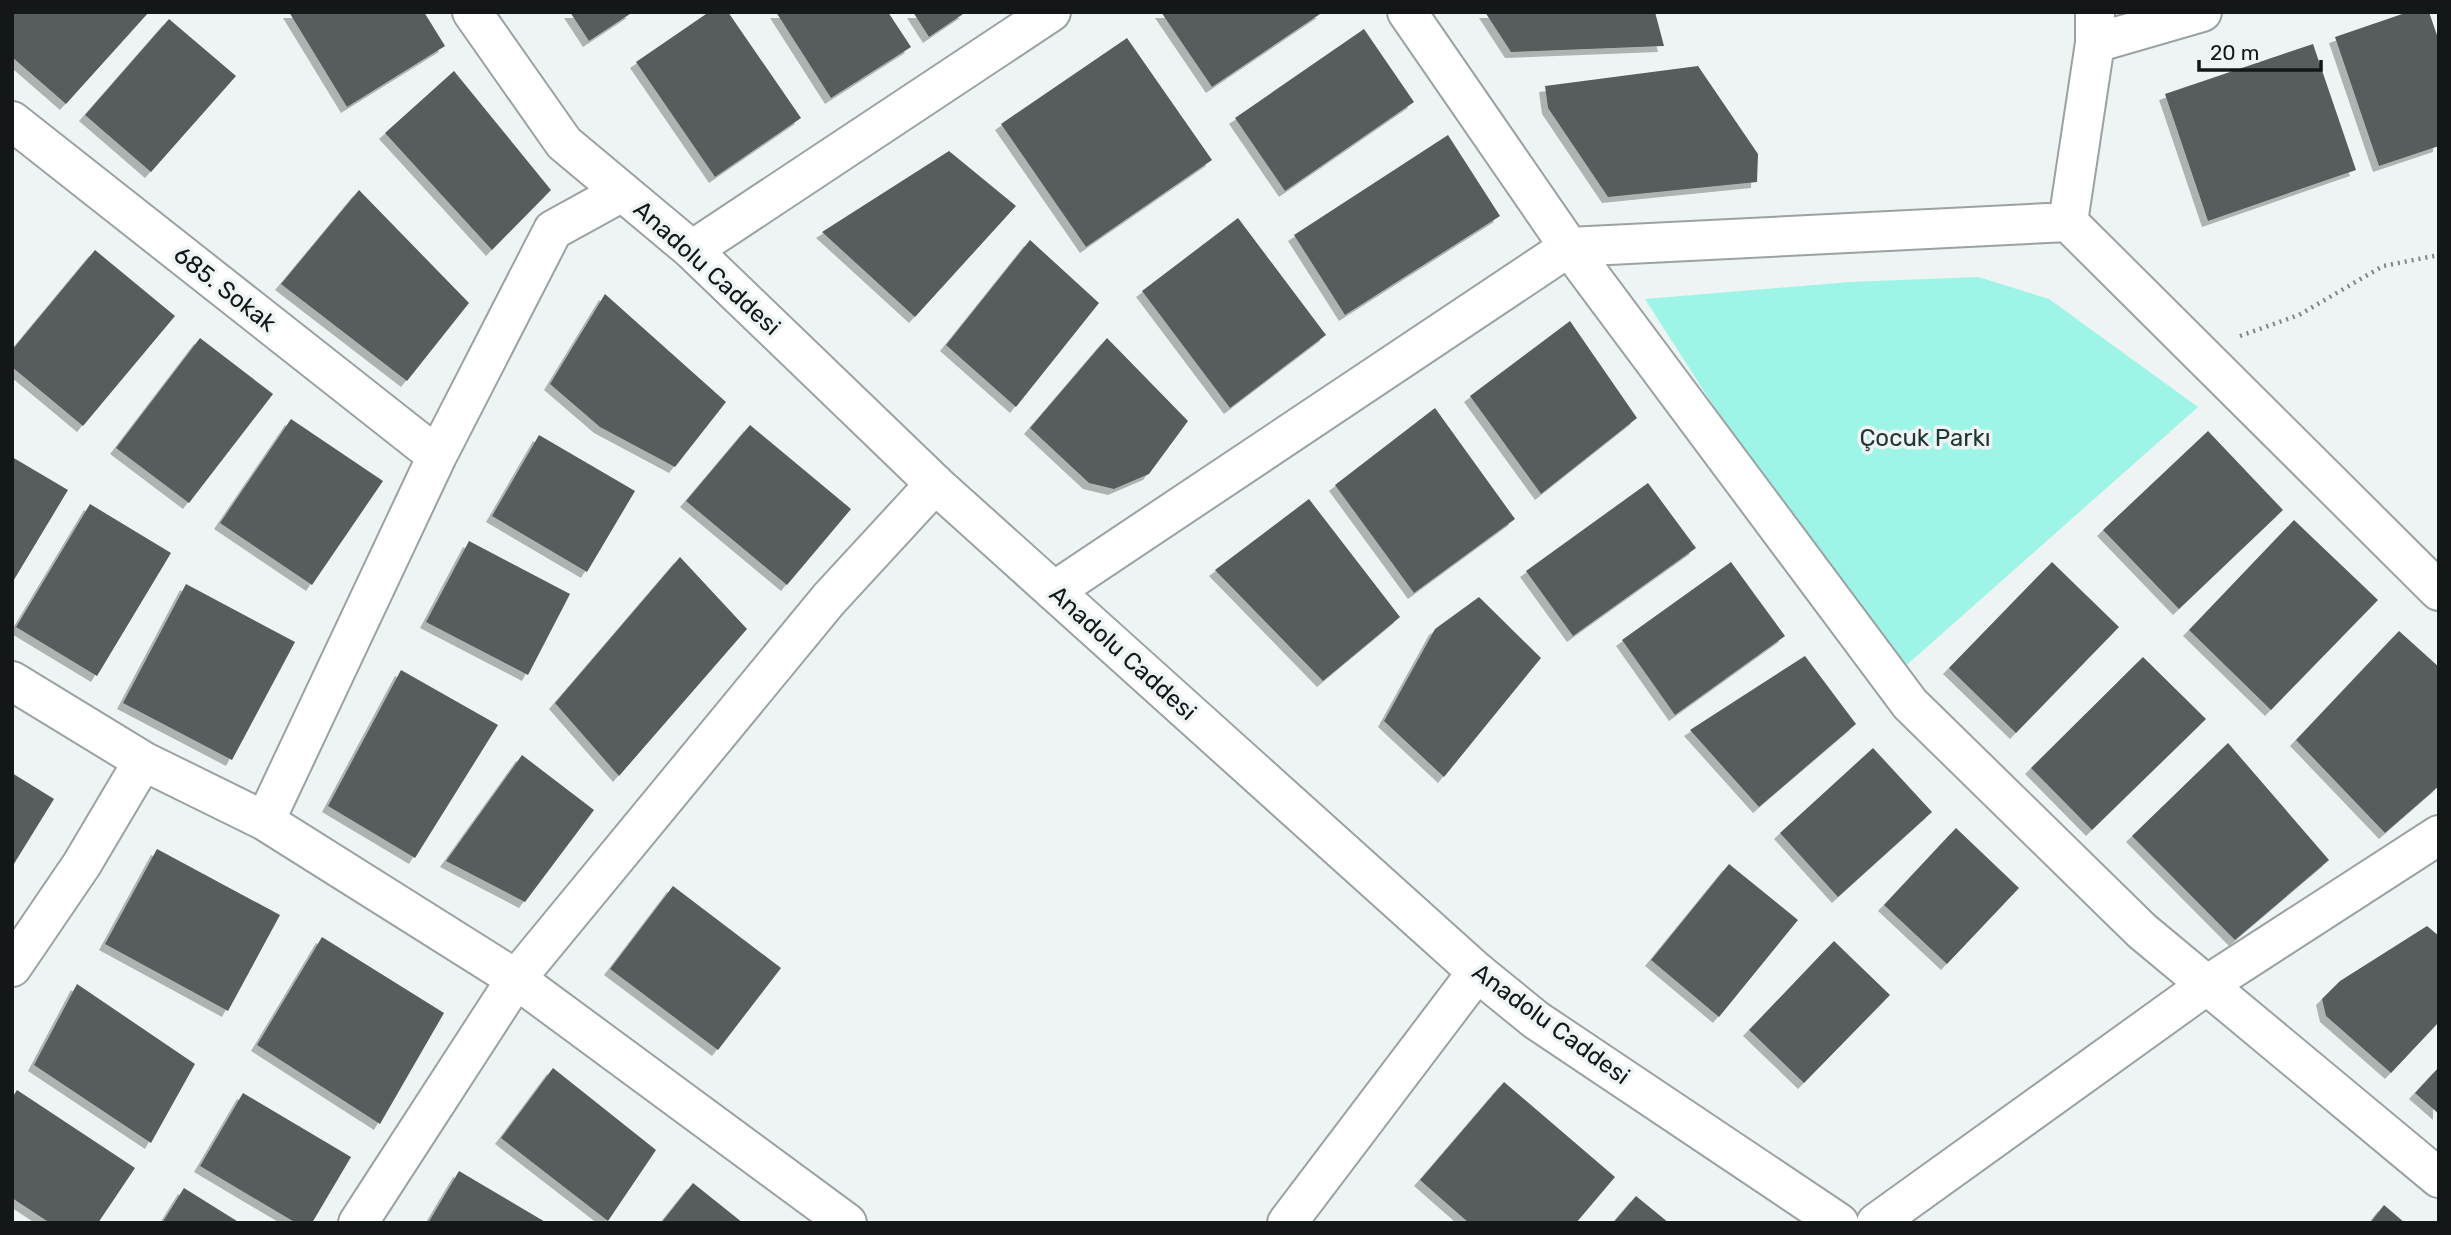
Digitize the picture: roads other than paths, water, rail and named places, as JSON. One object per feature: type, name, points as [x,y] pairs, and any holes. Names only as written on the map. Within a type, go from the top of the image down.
[{"type":"street","name":"Anadolu Caddesi","points":[[472,12],[564,143],[692,250],[935,484],[1477,972],[1536,1020],[1839,1223]]},
{"type":"street","points":[[692,250],[1051,12]]},
{"type":"street","points":[[1407,12],[1569,247],[1910,704],[2142,931],[2439,1178]]},
{"type":"street","points":[[2068,222],[2095,28],[2202,12]]},
{"type":"street","name":"685. Sokak","points":[[12,121],[437,456]]},
{"type":"street","points":[[265,821],[437,456],[553,230],[622,192]]},
{"type":"street","points":[[1054,591],[1569,247],[2068,222],[2439,591]]},
{"type":"street","points":[[358,1223],[516,979],[829,599],[935,484]]},
{"type":"street","points":[[12,681],[143,761],[265,821],[516,979],[847,1223]]},
{"type":"street","points":[[12,967],[82,864],[143,761]]},
{"type":"street","points":[[1876,1223],[2207,985],[2439,835]]},
{"type":"street","points":[[1287,1223],[1477,972]]},
{"type":"park label","name":"Çocuk Parkı","points":[[1925,438]]}]
